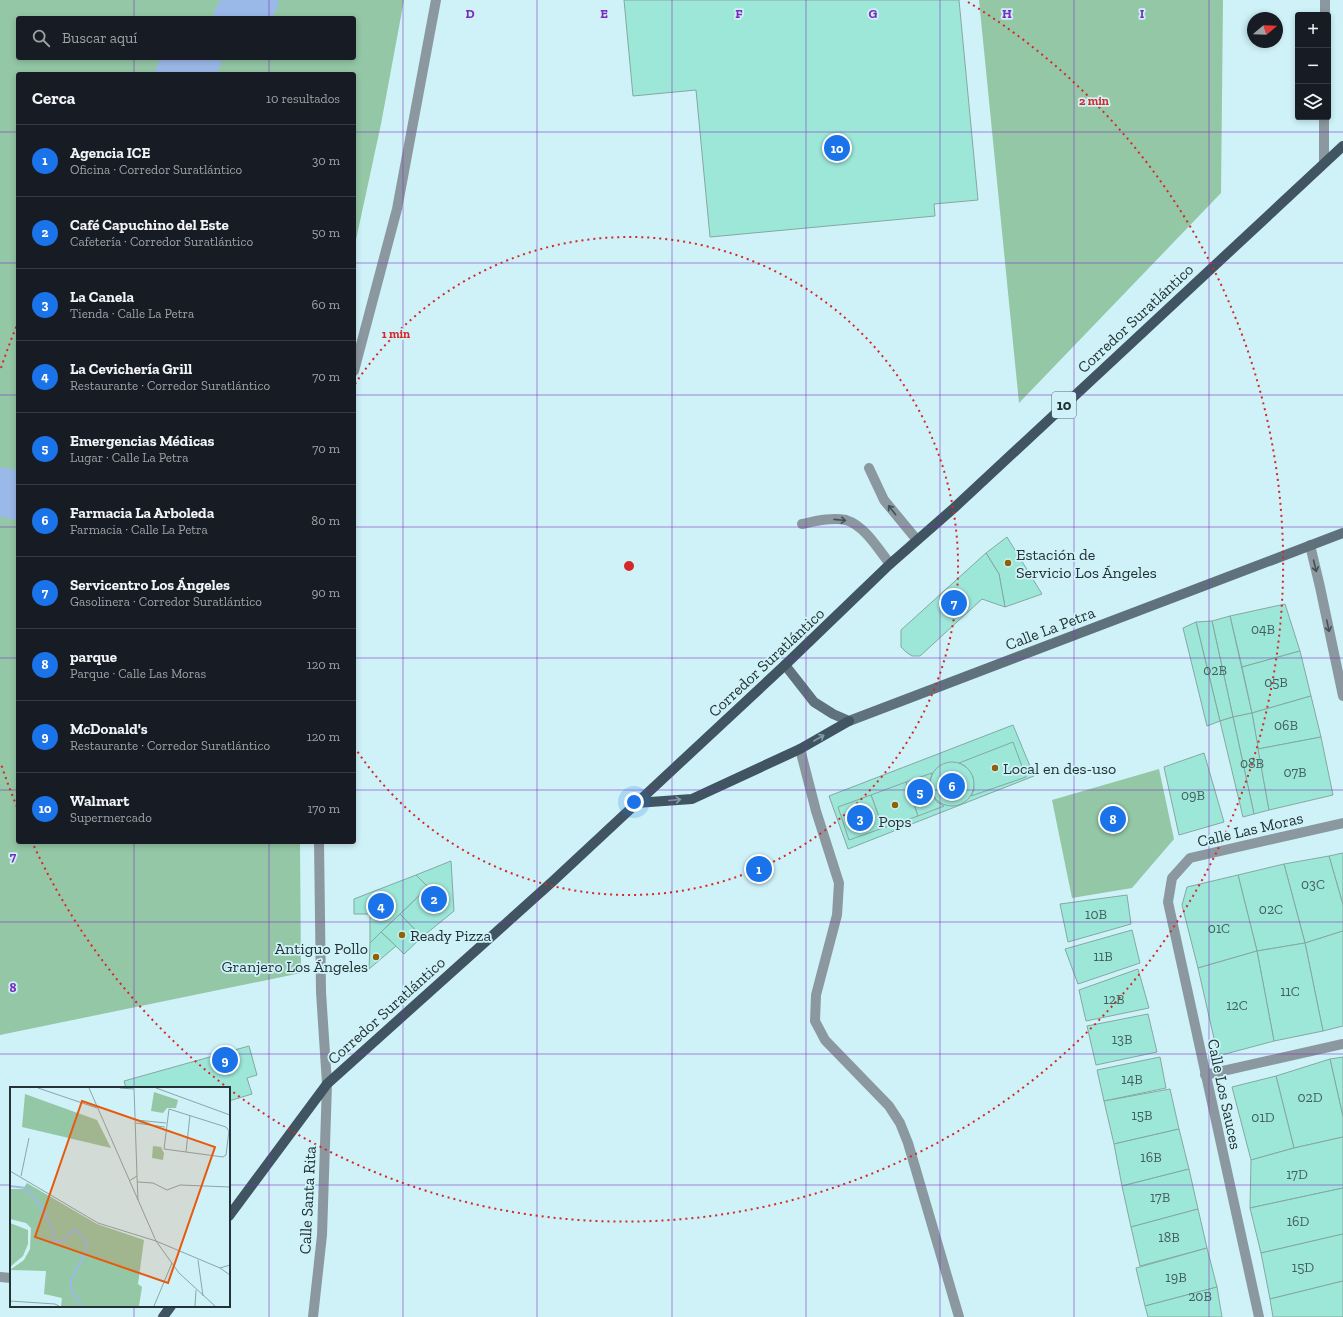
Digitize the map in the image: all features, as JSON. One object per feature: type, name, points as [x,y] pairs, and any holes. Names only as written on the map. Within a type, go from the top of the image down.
[{"type":"main road","name":"Corredor Suratlántico","points":[[230,1215],[327,1084],[552,882],[785,665],[890,564],[954,508],[1324,162],[1343,146]]},
{"type":"main road","points":[[636,803],[692,798],[800,749],[849,721]]},
{"type":"main road","points":[[163,1317],[170,1307]]},
{"type":"street","points":[[356,363],[397,209],[436,0]]},
{"type":"street","points":[[1325,0],[1325,12]]},
{"type":"street","points":[[1324,120],[1324,162]]},
{"type":"street","points":[[869,468],[884,500],[917,540]]},
{"type":"street","points":[[802,524],[825,519],[844,520],[852,523],[866,534],[890,564]]},
{"type":"street","name":"Calle La Petra","points":[[849,721],[1310,545],[1342,536]]},
{"type":"street","points":[[1310,545],[1343,696]]},
{"type":"street","points":[[785,665],[814,702],[833,714],[849,721]]},
{"type":"street","points":[[800,749],[816,810],[839,882],[837,915],[816,996],[815,1021],[825,1040],[889,1106],[900,1123],[908,1143],[959,1317]]},
{"type":"street","name":"Calle Las Moras","points":[[1172,878],[1190,858],[1343,823]]},
{"type":"street","name":"Calle Santa Rita","points":[[313,1317],[322,1235],[327,1084],[321,992],[319,844]]},
{"type":"street","name":"Calle Los Sauces","points":[[1172,878],[1168,902],[1259,1317]]},
{"type":"street","points":[[1205,1075],[1343,1044]]},
{"type":"street","points":[[0,1277],[10,1278]]},
{"type":"green space","points":[[0,0],[404,0],[381,124],[356,240],[356,72],[16,72],[16,844],[300,844],[301,973],[0,1035]]},
{"type":"green space","points":[[979,0],[1223,0],[1221,193],[1019,403]]},
{"type":"green space","points":[[1159,769],[1174,839],[1132,888],[1072,898],[1052,800]]},
{"type":"building","points":[[624,0],[959,0],[978,200],[934,204],[935,216],[710,237],[696,90],[633,96]]},
{"type":"building","name":"Estación de Servicio Los Ángeles","points":[[1007,537],[1042,594],[1005,607],[999,574],[986,553]]},
{"type":"building","points":[[986,553],[999,574],[1005,607],[982,599],[920,656],[912,656],[906,652],[901,647],[901,630]]},
{"type":"building","points":[[1285,604],[1300,651],[1242,667],[1230,616]]},
{"type":"building","points":[[1230,616],[1252,713],[1233,717],[1212,621]]},
{"type":"building","points":[[1212,621],[1233,717],[1220,721],[1196,622]]},
{"type":"building","points":[[1196,622],[1220,721],[1207,726],[1183,628]]},
{"type":"building","points":[[1300,651],[1311,696],[1252,713],[1242,667]]},
{"type":"building","points":[[1311,696],[1321,737],[1258,749],[1252,713]]},
{"type":"building","points":[[1252,713],[1269,810],[1254,814],[1233,717]]},
{"type":"building","points":[[1233,717],[1254,814],[1243,817],[1220,721]]},
{"type":"building","points":[[1013,725],[1034,776],[848,849],[829,796]]},
{"type":"building","points":[[1321,737],[1333,795],[1269,810],[1258,749]]},
{"type":"building","name":"Local en des-uso","points":[[1013,742],[1026,777],[971,796],[974,790],[973,777],[965,766],[959,763]]},
{"type":"building","points":[[1204,753],[1224,822],[1179,835],[1164,767]]},
{"type":"building","points":[[948,762],[956,762],[961,763],[968,768],[973,775],[973,793],[968,800],[961,805],[948,806],[940,803],[933,796],[930,788],[930,780],[933,772],[940,765]]},
{"type":"building","points":[[932,773],[930,789],[937,802],[944,806],[918,816],[906,782]]},
{"type":"building","name":"Pops","points":[[906,782],[918,816],[883,828],[871,795]]},
{"type":"building","points":[[871,795],[883,828],[849,840],[838,807]]},
{"type":"building","points":[[1343,853],[1343,905],[1329,856]]},
{"type":"building","points":[[1329,856],[1343,905],[1343,931],[1305,943],[1284,864]]},
{"type":"building","points":[[451,861],[454,911],[422,937],[400,914],[428,887],[416,875]]},
{"type":"building","points":[[1284,864],[1305,943],[1257,951],[1238,875]]},
{"type":"building","points":[[416,875],[428,887],[370,943],[370,914],[354,914],[354,899]]},
{"type":"building","points":[[1238,875],[1257,951],[1198,968],[1182,905],[1187,887]]},
{"type":"building","points":[[1127,895],[1131,924],[1068,942],[1060,904]]},
{"type":"building","name":"Ready Pizza","points":[[400,914],[422,937],[404,954],[381,932]]},
{"type":"building","points":[[1132,930],[1140,963],[1078,984],[1065,949]]},
{"type":"building","points":[[1343,931],[1343,1026],[1323,1031],[1305,943]]},
{"type":"building","name":"Antiguo Pollo Granjero Los Ángeles","points":[[381,932],[396,946],[369,969],[370,943]]},
{"type":"building","points":[[1305,943],[1323,1031],[1274,1041],[1257,951]]},
{"type":"building","points":[[1257,951],[1274,1041],[1218,1056],[1198,968]]},
{"type":"building","points":[[1138,969],[1149,1008],[1086,1021],[1079,990]]},
{"type":"building","points":[[1148,1014],[1157,1052],[1096,1065],[1087,1026]]},
{"type":"building","points":[[249,1046],[257,1075],[247,1078],[252,1094],[230,1101],[230,1087],[126,1087],[124,1081]]},
{"type":"building","points":[[1160,1057],[1166,1088],[1104,1101],[1097,1070]]},
{"type":"building","points":[[1343,1057],[1343,1117],[1330,1059]]},
{"type":"building","points":[[1330,1059],[1343,1117],[1343,1137],[1294,1148],[1276,1076]]},
{"type":"building","points":[[1276,1076],[1294,1148],[1251,1160],[1232,1087]]},
{"type":"building","points":[[1170,1089],[1179,1129],[1114,1144],[1104,1101]]},
{"type":"building","points":[[1179,1129],[1189,1169],[1122,1186],[1114,1144]]},
{"type":"building","points":[[1343,1137],[1343,1188],[1250,1208],[1251,1160],[1294,1148]]},
{"type":"building","points":[[1189,1169],[1198,1209],[1131,1227],[1122,1186]]},
{"type":"building","points":[[1343,1188],[1343,1234],[1261,1253],[1250,1208]]},
{"type":"building","points":[[1198,1209],[1207,1248],[1140,1266],[1131,1227]]},
{"type":"building","points":[[1343,1234],[1343,1281],[1270,1299],[1261,1253]]},
{"type":"building","points":[[1207,1248],[1217,1287],[1145,1306],[1136,1268]]},
{"type":"building","points":[[1343,1281],[1343,1317],[1273,1317],[1270,1299]]},
{"type":"building","points":[[1217,1287],[1222,1317],[1148,1317],[1145,1306]]},
{"type":"waterway","points":[[240,16],[254,0]]},
{"type":"waterway","points":[[182,72],[195,60]]},
{"type":"waterway","points":[[0,492],[16,495]]},
{"type":"place","name":"Walmart","points":[[837,148]]},
{"type":"place","name":"Estación de Servicio Los Ángeles","points":[[1008,563]]},
{"type":"place","name":"Servicentro Los Ángeles","points":[[954,603]]},
{"type":"place","name":"Local en des-uso","points":[[995,768]]},
{"type":"place","name":"Farmacia La Arboleda","points":[[952,786]]},
{"type":"place","name":"Emergencias Médicas","points":[[920,792]]},
{"type":"place","name":"Pops","points":[[895,805]]},
{"type":"place","name":"La Canela","points":[[860,818]]},
{"type":"place","name":"parque","points":[[1113,819]]},
{"type":"place","name":"Agencia ICE","points":[[759,869]]},
{"type":"place","name":"Café Capuchino del Este","points":[[434,899]]},
{"type":"place","name":"La Cevichería Grill","points":[[381,906]]},
{"type":"place","name":"Ready Pizza","points":[[402,935]]},
{"type":"place","name":"Antiguo Pollo Granjero Los Ángeles","points":[[376,957]]},
{"type":"place","name":"McDonald's","points":[[225,1060]]}]
